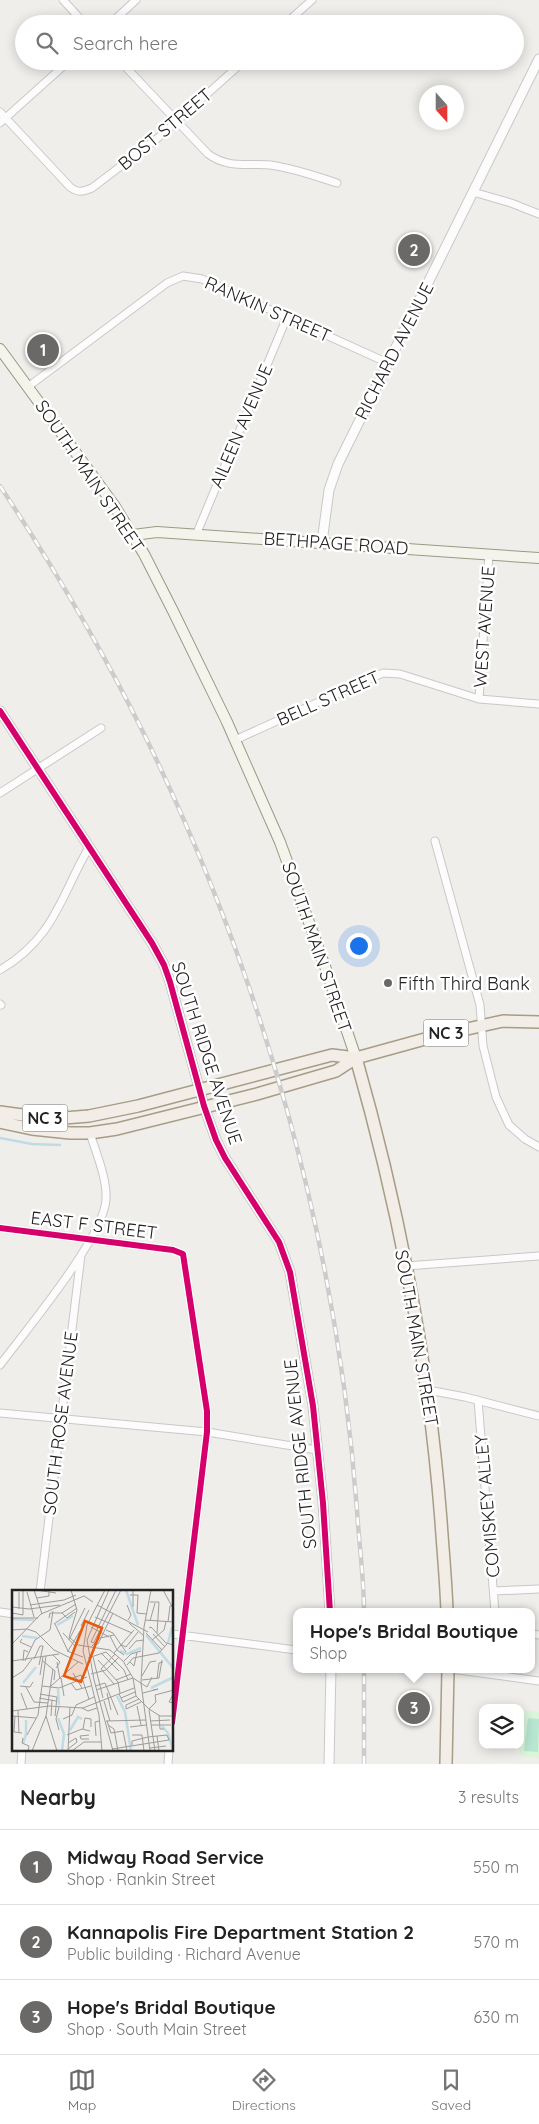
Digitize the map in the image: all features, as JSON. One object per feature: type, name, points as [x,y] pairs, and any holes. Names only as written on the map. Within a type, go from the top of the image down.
[{"type":"main road","name":"SOUTH MAIN STREET","points":[[0,349],[29,386],[114,505],[133,535],[173,611],[235,740],[280,842],[302,901],[356,1058],[386,1173],[406,1266],[421,1341],[437,1463],[447,1608]]},
{"type":"main road","name":"BETHPAGE ROAD","points":[[133,535],[157,532],[539,558]]},
{"type":"main road","name":"NC 3","points":[[0,1122],[53,1132],[90,1133],[118,1129],[257,1094],[336,1071],[356,1058],[482,1024],[503,1021],[539,1022]]},
{"type":"main road","name":"NC 3","points":[[0,1112],[52,1119],[89,1116],[138,1106],[332,1055],[356,1058]]},
{"type":"main road","points":[[90,1133],[95,1124],[121,1115],[138,1106]]},
{"type":"main road","points":[[446,1764],[450,1673]]},
{"type":"street","points":[[63,0],[77,15]]},
{"type":"street","points":[[120,15],[136,0]]},
{"type":"street","points":[[296,15],[312,0]]},
{"type":"street","name":"RICHARD AVENUE","points":[[322,542],[329,490],[338,464],[539,59]]},
{"type":"street","points":[[0,112],[3,121],[59,70]]},
{"type":"street","points":[[128,70],[208,154],[218,162],[230,165],[270,165],[295,170],[337,183]]},
{"type":"street","name":"BOST STREET","points":[[3,121],[70,186],[76,191],[84,192],[107,177],[177,122],[234,70]]},
{"type":"street","points":[[473,192],[511,203],[539,214]]},
{"type":"street","name":"RANKIN STREET","points":[[29,386],[167,283],[183,276],[189,276],[220,286],[388,364]]},
{"type":"street","name":"AILEEN AVENUE","points":[[196,535],[287,317]]},
{"type":"street","name":"WEST AVENUE","points":[[479,699],[489,554]]},
{"type":"street","name":"BELL STREET","points":[[235,740],[383,673],[400,674],[479,699],[539,704]]},
{"type":"street","name":"SOUTH RIDGE AVENUE","points":[[0,711],[152,943],[164,966],[204,1106],[225,1158],[279,1242],[290,1272],[313,1406],[323,1503],[330,1608]]},
{"type":"street","points":[[0,793],[101,728]]},
{"type":"street","points":[[435,841],[480,1005],[483,1046],[502,1113],[509,1126],[539,1147]]},
{"type":"street","points":[[0,970],[17,959],[42,934],[63,901],[88,848]]},
{"type":"street","points":[[0,1365],[80,1255],[102,1216],[106,1200],[105,1186],[90,1133]]},
{"type":"street","name":"EAST F STREET","points":[[0,1228],[174,1250],[183,1254],[206,1411],[207,1432]]},
{"type":"street","name":"SOUTH ROSE AVENUE","points":[[40,1590],[80,1255]]},
{"type":"street","points":[[406,1266],[539,1256]]},
{"type":"street","points":[[428,1390],[478,1400],[539,1416]]},
{"type":"street","name":"COMISKEY ALLEY","points":[[478,1400],[494,1608]]},
{"type":"street","points":[[0,1413],[207,1432],[317,1450]]},
{"type":"street","points":[[174,1707],[207,1432]]},
{"type":"street","points":[[494,1591],[539,1589]]},
{"type":"street","points":[[174,1634],[293,1650]]},
{"type":"street","points":[[329,1764],[331,1673]]},
{"type":"street","points":[[500,1673],[539,1681]]},
{"type":"green space","points":[[525,1710],[539,1712],[539,1758],[519,1756],[520,1749],[524,1749]]},
{"type":"green space","points":[[528,1718],[539,1719],[538,1752],[524,1751]]},
{"type":"waterway","points":[[0,1138],[32,1144],[60,1145]]},
{"type":"railway","points":[[0,486],[76,608],[112,671],[145,736],[187,827],[225,921],[259,1016],[288,1113],[312,1211],[332,1310],[347,1410],[357,1510],[364,1608]]},
{"type":"railway","points":[[364,1673],[364,1764]]},
{"type":"cycle path","points":[[0,711],[152,943],[164,965],[204,1106],[216,1140],[225,1158],[279,1242],[290,1272],[313,1406],[323,1503],[330,1608]]},
{"type":"cycle path","points":[[0,1228],[173,1250],[183,1254],[207,1411],[207,1432],[174,1706]]},
{"type":"place","name":"Kannapolis Fire Department Station 2","points":[[414,250]]},
{"type":"place","name":"Midway Road Service","points":[[43,350]]},
{"type":"place","name":"Fifth Third Bank","points":[[388,983]]},
{"type":"place","name":"Hope's Bridal Boutique","points":[[414,1708]]}]
